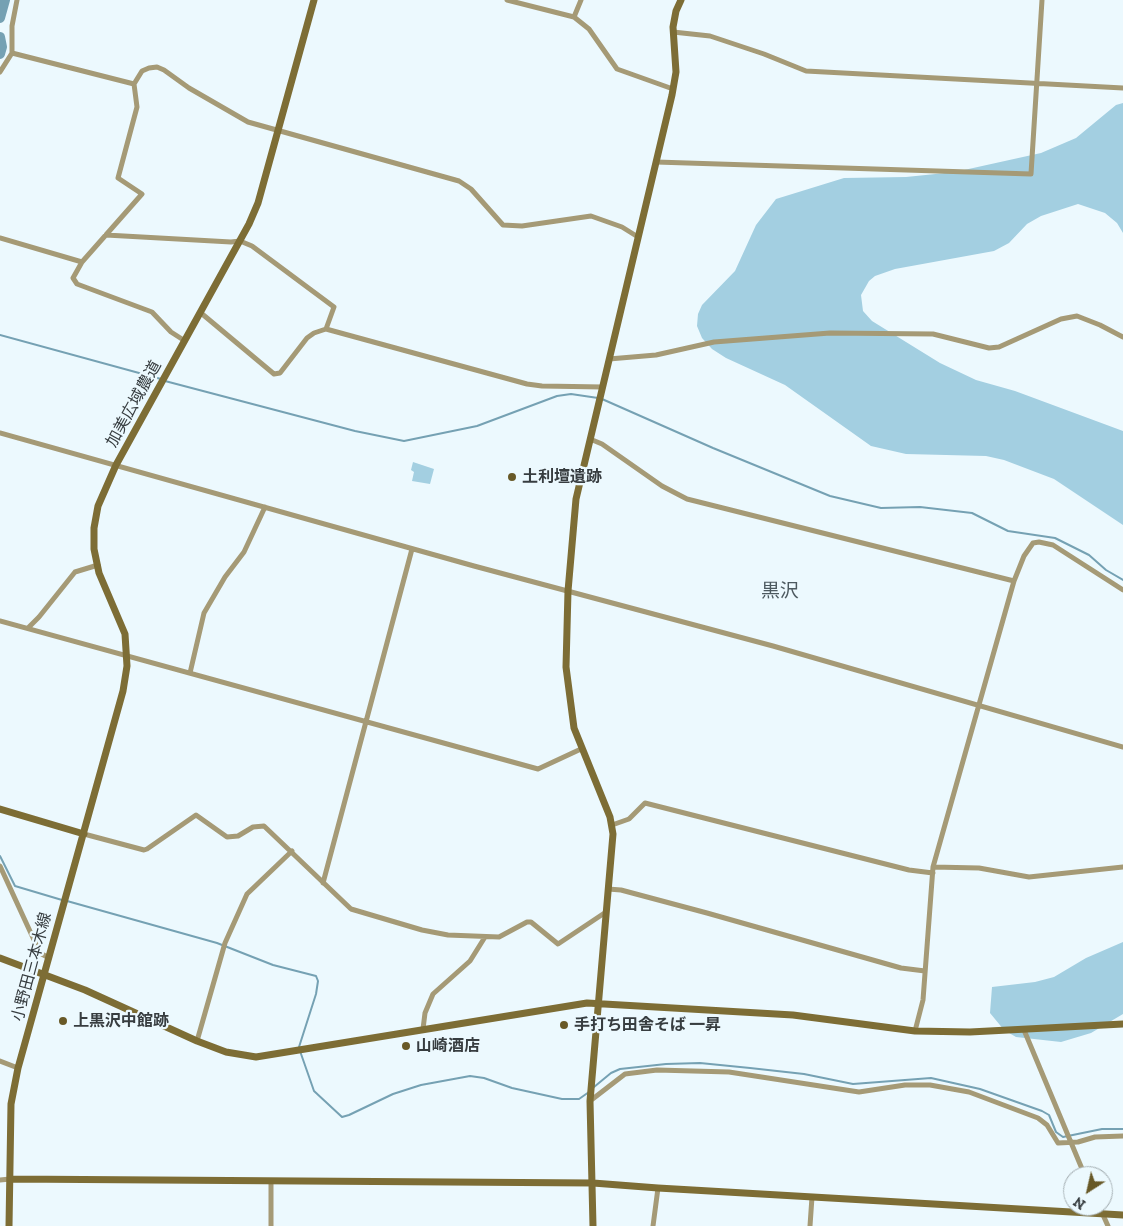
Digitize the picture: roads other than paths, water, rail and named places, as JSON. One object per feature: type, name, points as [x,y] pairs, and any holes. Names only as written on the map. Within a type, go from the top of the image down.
[{"type":"street","points":[[0,72],[12,53],[12,26],[17,0]]},
{"type":"street","name":"加美広域農道","points":[[84,834],[123,691],[128,655],[125,634],[98,565],[94,528],[98,506],[116,465],[201,313],[240,241],[258,203],[314,0]]},
{"type":"street","points":[[507,0],[574,17],[589,29],[617,69],[673,89]]},
{"type":"street","points":[[574,17],[582,0]]},
{"type":"street","points":[[593,1226],[591,1098],[600,1005],[612,825],[581,748],[572,719],[566,667],[568,591],[576,499],[673,89],[676,63],[674,19],[681,0]]},
{"type":"street","points":[[656,162],[1031,174],[1042,0]]},
{"type":"street","points":[[674,32],[718,39],[806,71],[1123,88]]},
{"type":"street","points":[[12,53],[134,84]]},
{"type":"street","points":[[185,341],[170,332],[152,312],[77,284],[73,276],[82,262],[142,194],[118,178],[137,106],[134,84],[142,71],[157,67],[239,118],[459,181],[471,189],[503,225],[522,226],[591,216],[622,227],[638,237]]},
{"type":"street","points":[[106,234],[240,241],[252,246],[334,307],[326,329]]},
{"type":"street","points":[[0,238],[82,262]]},
{"type":"street","points":[[201,313],[274,374],[280,373],[307,338],[326,329],[527,384],[602,389]]},
{"type":"street","points":[[609,359],[656,354],[714,342],[830,333],[933,334],[989,348],[999,347],[1061,319],[1077,316],[1123,337]]},
{"type":"street","points":[[0,433],[412,549],[772,646],[978,707],[1123,747]]},
{"type":"street","points":[[590,439],[602,444],[668,490],[700,504],[1014,581]]},
{"type":"street","points":[[190,673],[204,613],[225,576],[244,552],[265,507]]},
{"type":"street","points":[[916,1031],[923,1000],[933,867],[1014,581],[1026,551],[1033,543],[1040,542],[1064,551],[1123,590]]},
{"type":"street","points":[[323,883],[412,549]]},
{"type":"street","points":[[28,628],[39,618],[75,572],[98,565]]},
{"type":"street","points":[[0,621],[538,769],[581,748]]},
{"type":"street","points":[[612,825],[629,819],[645,803],[909,870],[933,873]]},
{"type":"street","points":[[0,809],[84,834],[147,850],[196,815],[219,834],[227,837],[238,836],[253,827],[264,826],[351,909],[422,930],[448,935],[503,936],[527,922],[531,922],[558,944],[606,912]]},
{"type":"street","name":"小野田三本木線","points":[[9,1226],[11,1104],[18,1068],[84,834]]},
{"type":"street","points":[[197,1041],[225,943],[247,894],[292,851]]},
{"type":"street","points":[[0,866],[40,953],[48,958]]},
{"type":"street","points":[[933,867],[979,868],[1029,877],[1123,867]]},
{"type":"street","points":[[608,889],[621,890],[707,913],[901,968],[925,971]]},
{"type":"street","points":[[424,1029],[425,1013],[433,994],[470,960],[485,937]]},
{"type":"street","points":[[0,958],[85,990],[197,1041],[226,1052],[247,1056],[269,1056],[587,1003],[793,1015],[916,1031],[970,1032],[1123,1024]]},
{"type":"street","points":[[1024,1030],[1052,1092],[1069,1141],[1081,1166]]},
{"type":"street","points":[[0,1061],[18,1068]]},
{"type":"street","points":[[591,1098],[625,1074],[657,1070],[729,1072],[859,1092],[905,1085],[930,1085],[969,1092],[1038,1118],[1047,1124],[1056,1142],[1095,1137],[1123,1136]]},
{"type":"street","points":[[0,1180],[592,1182],[658,1188],[1063,1212]]},
{"type":"street","points":[[271,1181],[271,1226]]},
{"type":"street","points":[[653,1226],[658,1188]]},
{"type":"street","points":[[810,1226],[812,1197]]},
{"type":"waterway","points":[[0,18],[5,0]]},
{"type":"waterway","points":[[0,37],[2,47],[0,54]]},
{"type":"waterway","points":[[0,335],[161,379]]},
{"type":"waterway","points":[[165,381],[355,431],[404,441],[477,426],[557,396],[571,394],[598,398]]},
{"type":"waterway","points":[[602,399],[713,448],[830,496],[881,508],[920,507],[972,513],[1008,531],[1055,538],[1089,555],[1106,570],[1123,580]]},
{"type":"waterway","points":[[0,856],[15,886],[62,900]]},
{"type":"waterway","points":[[67,901],[217,943],[273,965],[316,976],[318,981],[316,994],[299,1047]]},
{"type":"waterway","points":[[300,1051],[314,1091],[342,1117],[393,1094],[421,1085],[470,1076],[562,1099],[579,1099],[589,1092]]},
{"type":"waterway","points":[[594,1087],[611,1073],[620,1069],[666,1064],[700,1063],[804,1074],[853,1084],[931,1078],[980,1089],[1042,1111],[1049,1115],[1056,1132],[1063,1137],[1102,1129],[1123,1129]]},
{"type":"place","name":"土利壇遺跡","points":[[512,477]]},
{"type":"place","name":"上黒沢中館跡","points":[[63,1021]]},
{"type":"place","name":"手打ち田舎そば 一昇","points":[[564,1025]]},
{"type":"place","name":"山崎酒店","points":[[406,1046]]},
{"type":"district","name":"黒沢","points":[[780,592]]}]
